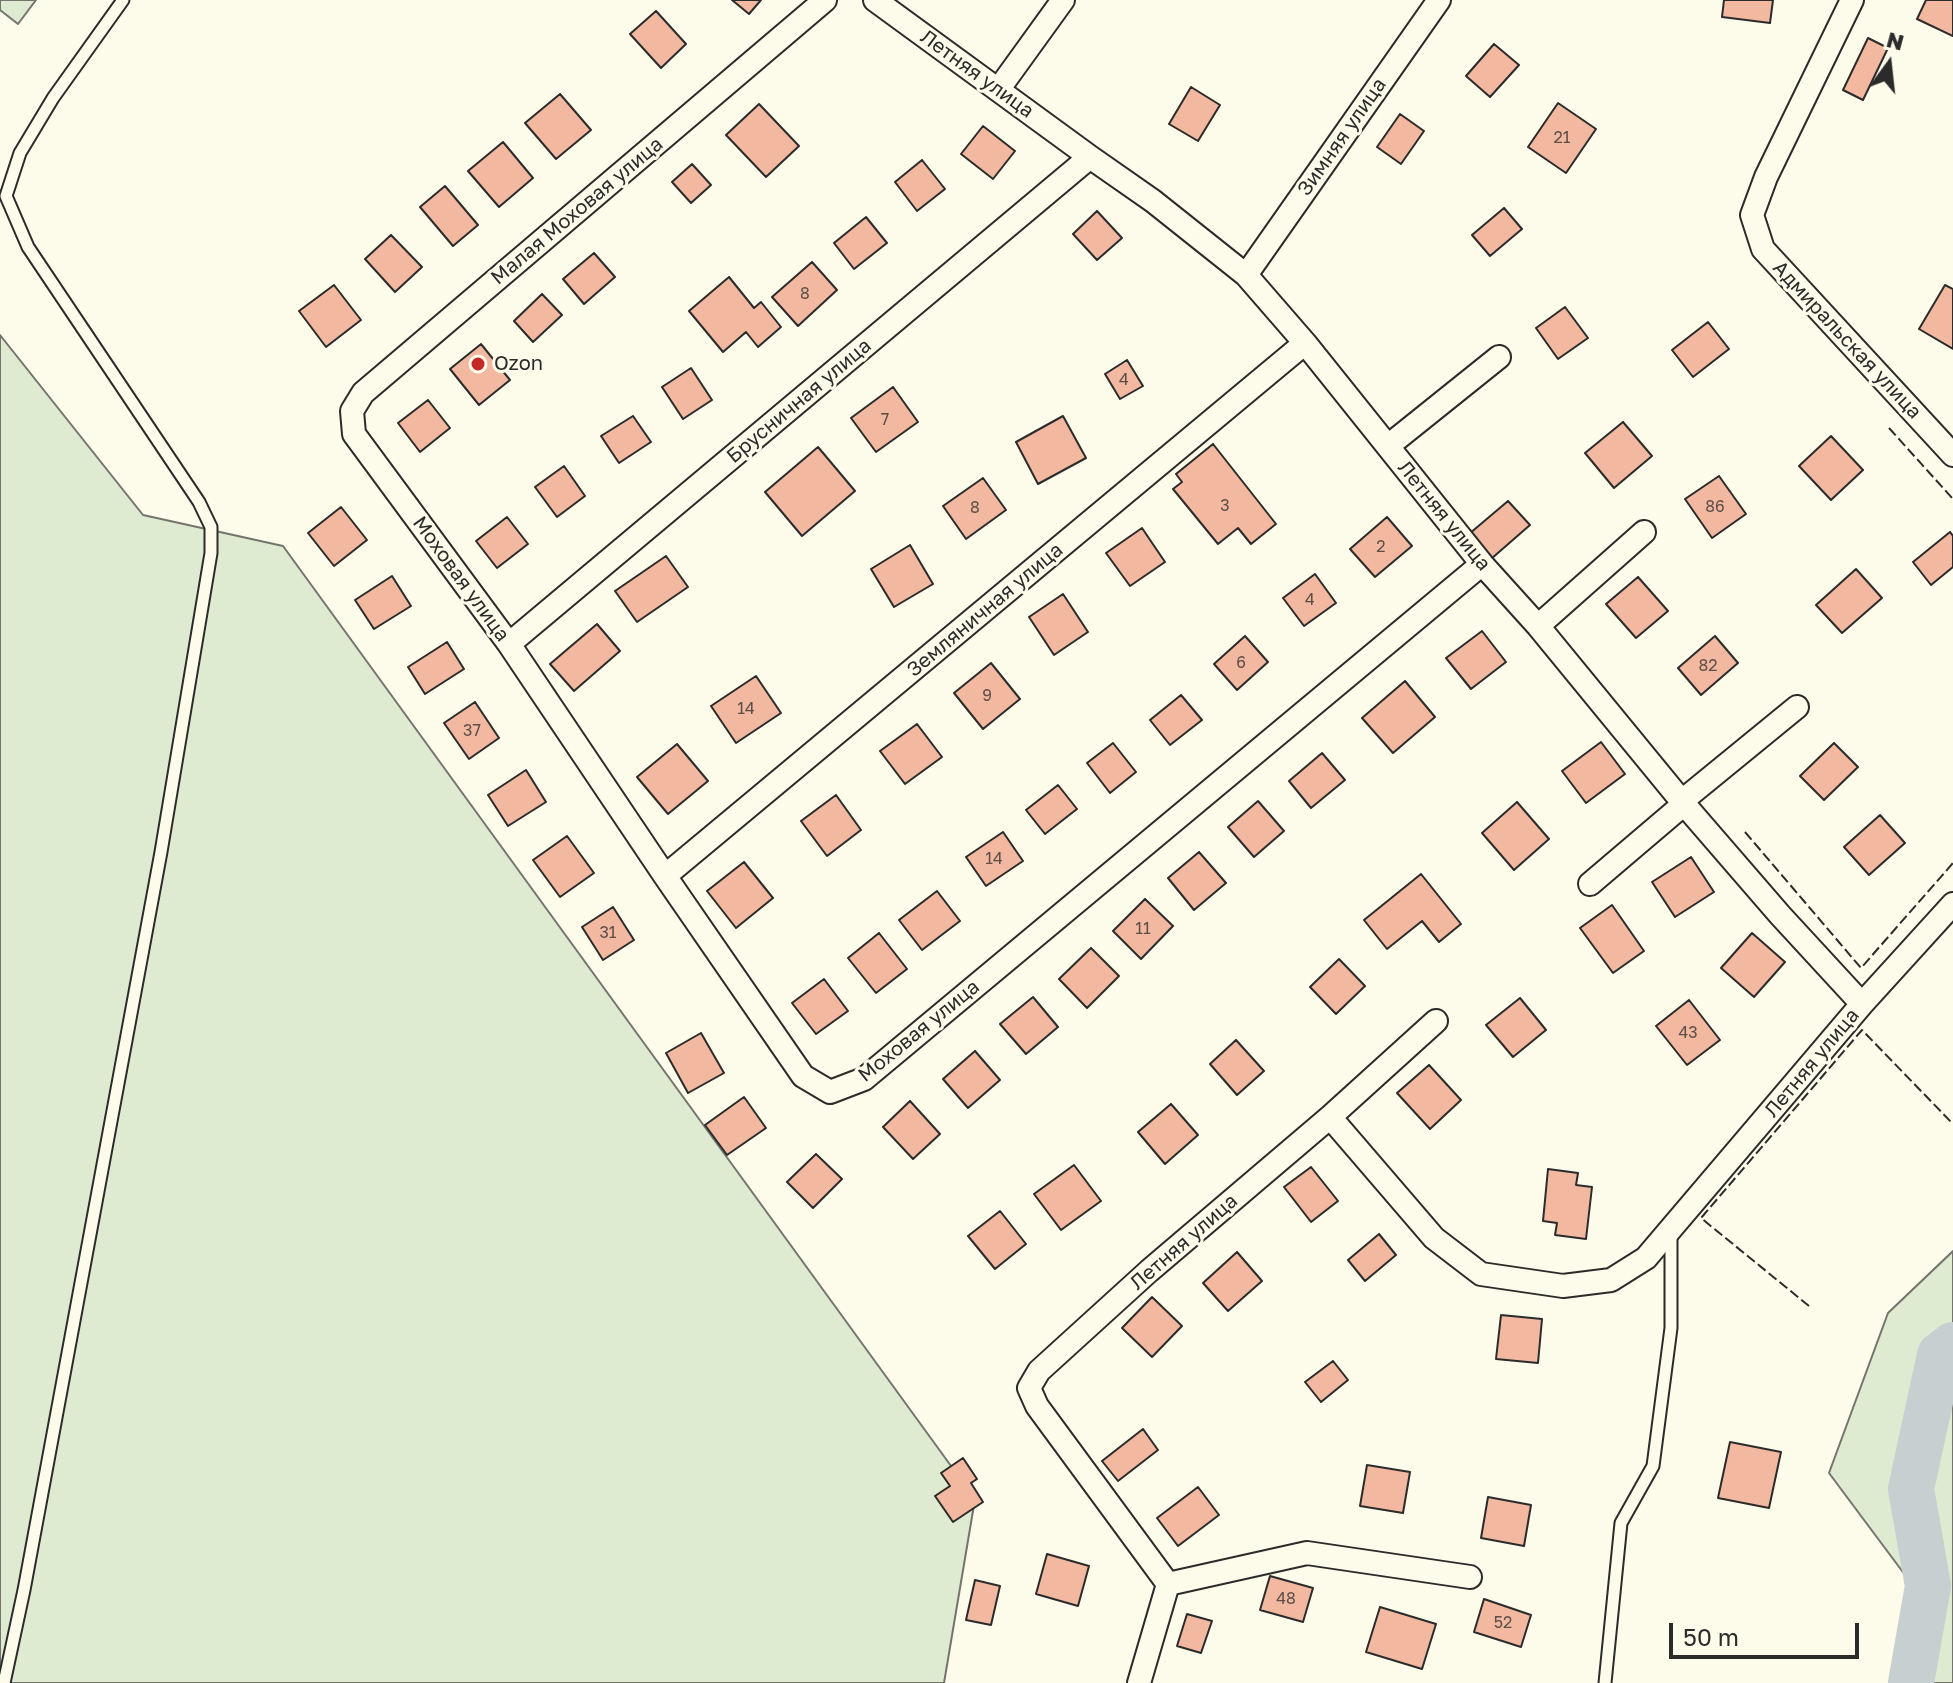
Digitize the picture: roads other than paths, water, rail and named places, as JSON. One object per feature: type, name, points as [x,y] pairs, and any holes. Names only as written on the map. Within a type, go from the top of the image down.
[{"type":"street","name":"Малая Моховая улица","points":[[354,434],[352,411],[363,393],[825,0]]},
{"type":"street","name":"Летняя улица","points":[[875,0],[1153,201],[1246,275],[1305,343],[1482,564],[1538,626],[1683,802],[1862,1004],[1646,1258],[1611,1280],[1563,1286],[1481,1274],[1434,1238],[1330,1117],[1149,1271],[1039,1371],[1029,1388],[1037,1406],[1168,1584]]},
{"type":"street","points":[[998,90],[1063,0]]},
{"type":"street","name":"Зимняя улица","points":[[1246,275],[1439,0]]},
{"type":"street","name":"Адмиральская улица","points":[[1852,0],[1766,177],[1752,215],[1763,249],[1953,455]]},
{"type":"street","name":"Брусничная улица","points":[[509,644],[1090,157]]},
{"type":"street","name":"Земляничная улица","points":[[665,876],[1305,343]]},
{"type":"street","points":[[1388,446],[1499,357]]},
{"type":"street","name":"Моховая улица","points":[[354,434],[509,644],[803,1076],[830,1092],[864,1079],[1482,564]]},
{"type":"street","points":[[1538,626],[1644,532]]},
{"type":"street","points":[[1590,884],[1797,707]]},
{"type":"street","points":[[1862,1004],[1953,904]]},
{"type":"street","points":[[1330,1117],[1436,1021]]},
{"type":"street","points":[[1139,1683],[1168,1584],[1307,1553],[1470,1577]]},
{"type":"lane","points":[[4,1683],[161,852],[211,553],[211,527],[199,502],[28,247],[6,196],[20,153],[53,98],[123,0]]},
{"type":"lane","points":[[1605,1683],[1621,1523],[1653,1466],[1671,1328],[1671,1230]]},
{"type":"waterway","points":[[1911,1683],[1928,1586],[1911,1489],[1940,1355],[1953,1345]]},
{"type":"place","name":"Ozon","points":[[478,364]]}]
